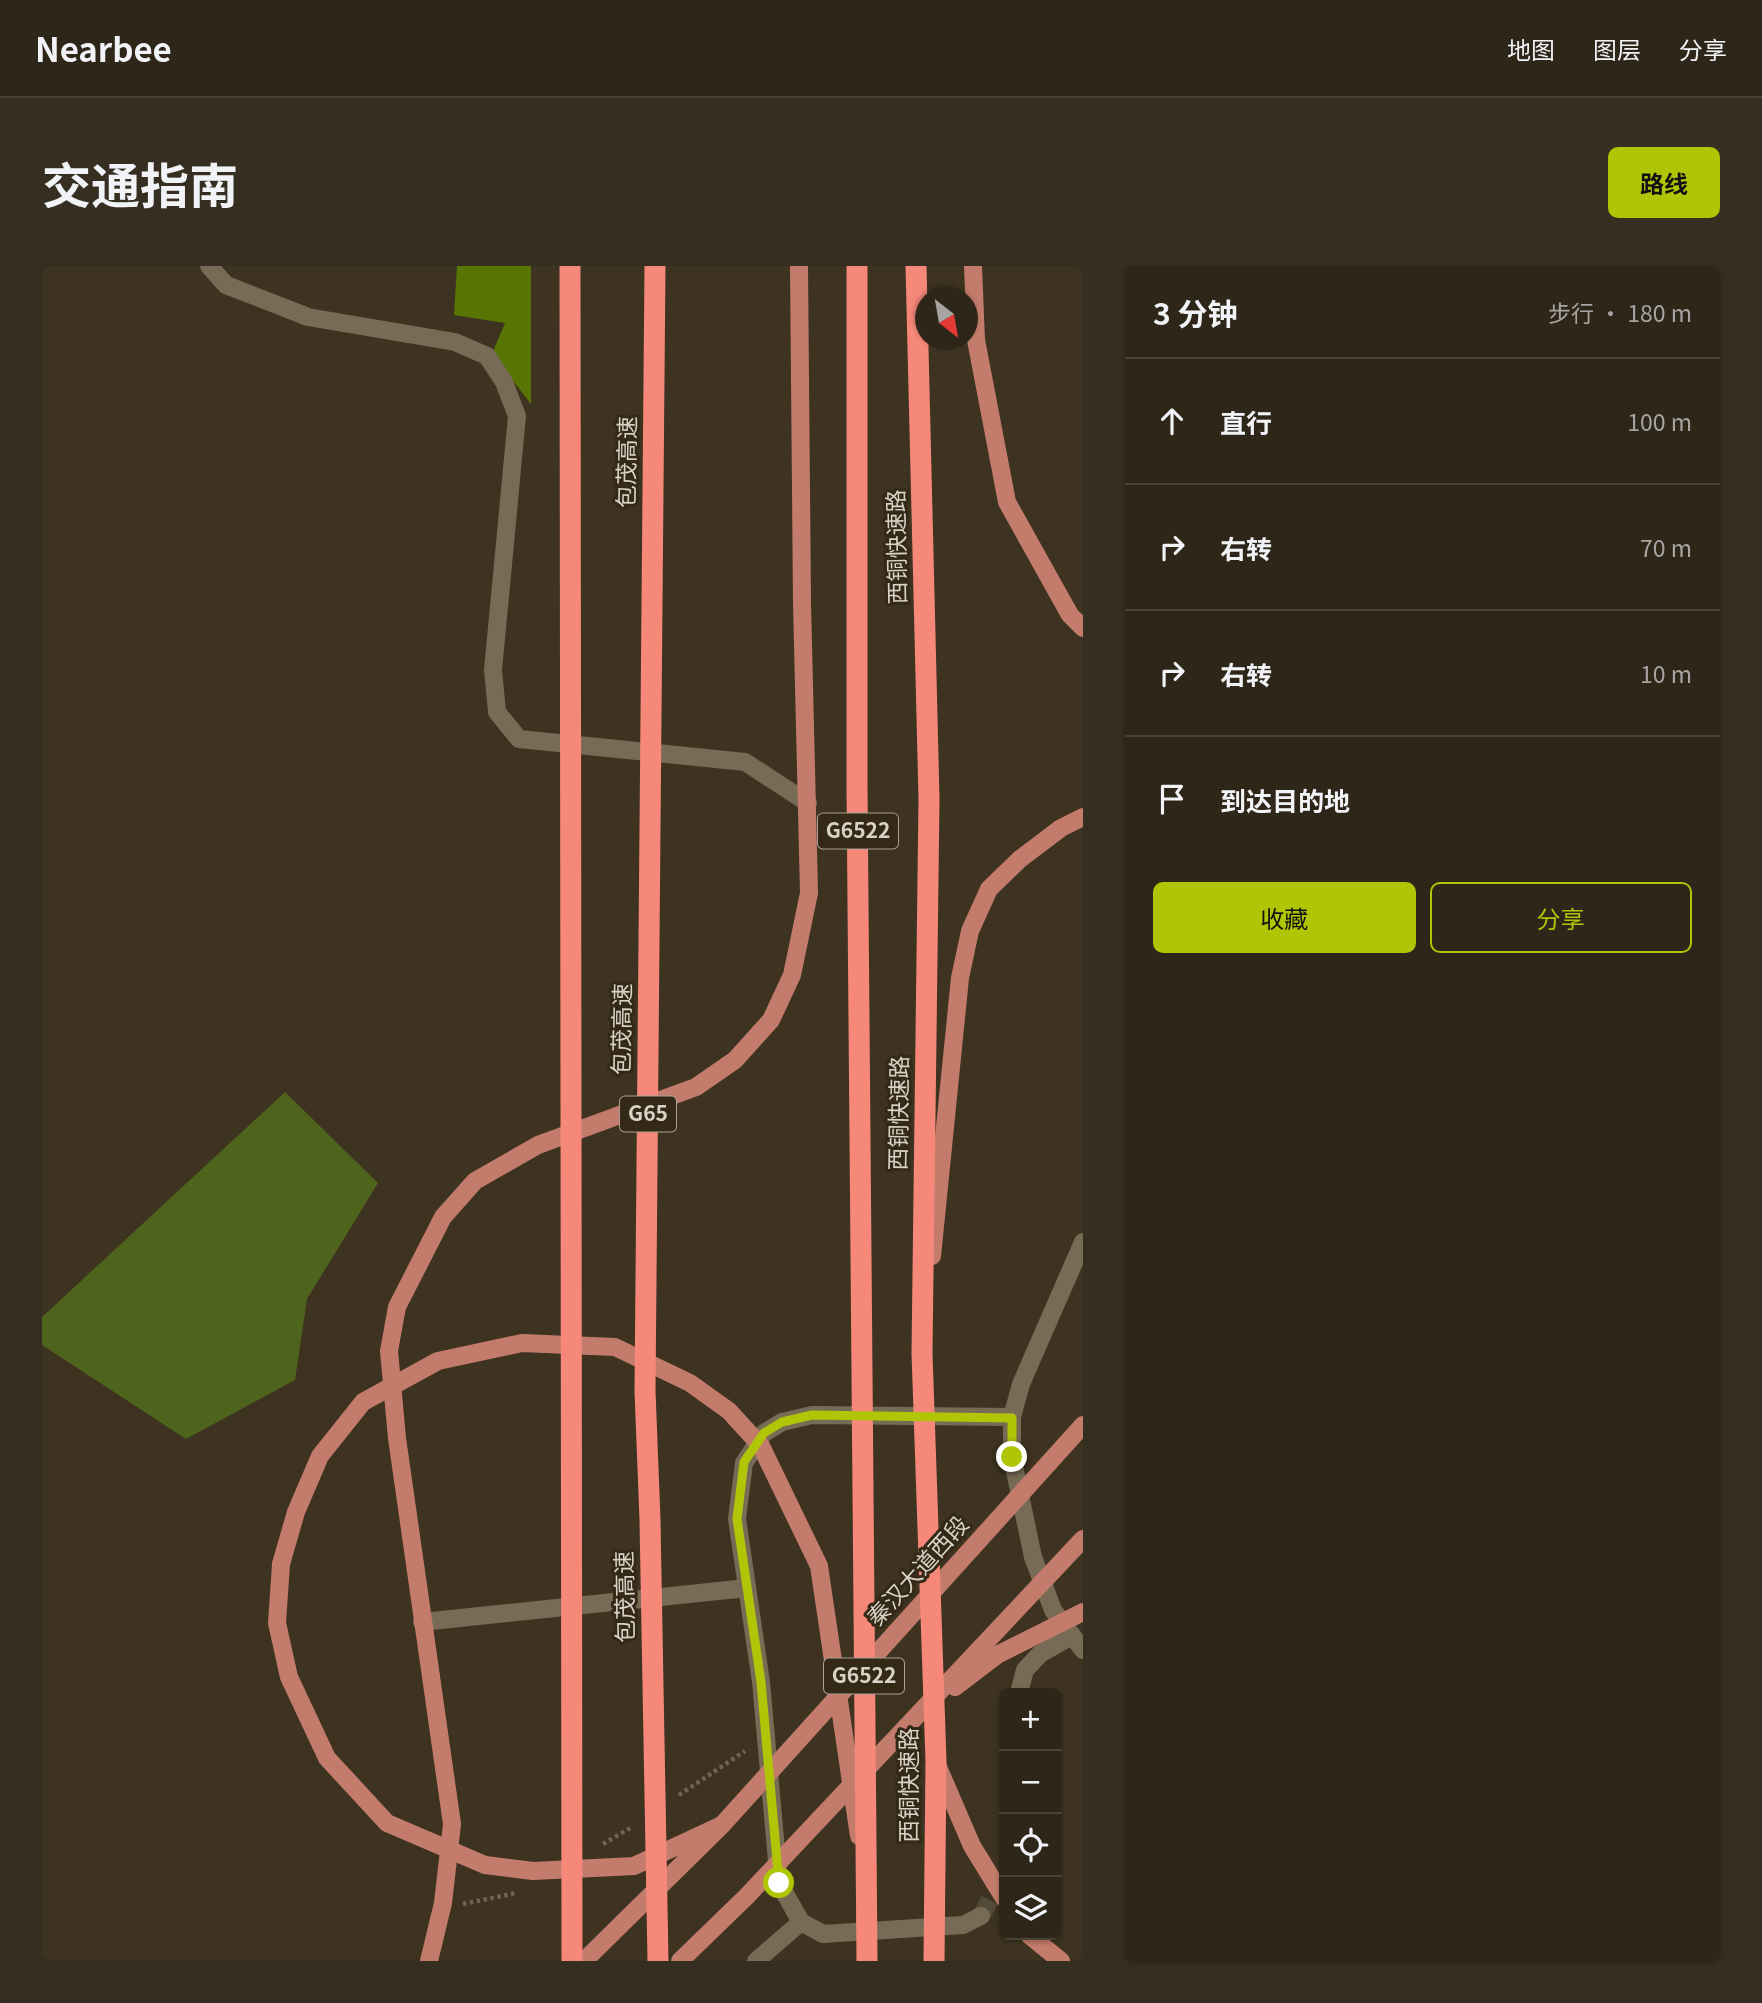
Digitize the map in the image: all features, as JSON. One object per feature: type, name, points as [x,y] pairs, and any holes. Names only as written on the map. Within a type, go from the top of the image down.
[{"type":"highway","points":[[570,266],[572,1961]]},
{"type":"highway","name":"包茂高速","points":[[655,266],[645,1391],[658,1961]]},
{"type":"highway","name":"西铜快速路","points":[[857,266],[857,786],[867,1958]]},
{"type":"highway","name":"西铜快速路","points":[[916,266],[929,799],[922,1353],[936,1761],[934,1956]]},
{"type":"main road","points":[[429,1961],[442,1909],[452,1825],[397,1438],[389,1351],[397,1307],[443,1217],[475,1181],[538,1145],[696,1087],[735,1060],[771,1020],[792,975],[809,893],[802,603],[799,266]]},
{"type":"main road","points":[[973,266],[976,340],[1007,502],[1070,615],[1083,628]]},
{"type":"main road","points":[[922,1353],[960,978],[970,931],[989,889],[1061,828],[1083,817]]},
{"type":"main road","points":[[722,1825],[634,1866],[533,1871],[485,1865],[387,1823],[327,1758],[289,1678],[277,1623],[281,1563],[296,1513],[320,1456],[363,1402],[438,1361],[522,1343],[615,1347],[690,1383],[729,1411],[761,1446],[819,1566],[865,1879]]},
{"type":"main road","name":"秦汉大道西段","points":[[584,1961],[722,1825],[1083,1425]]},
{"type":"main road","points":[[680,1961],[747,1896],[1083,1539]]},
{"type":"main road","points":[[916,1717],[997,1655],[1083,1612]]},
{"type":"main road","points":[[936,1761],[972,1846],[999,1890]]},
{"type":"main road","points":[[1035,1940],[1061,1961]]},
{"type":"street","points":[[209,266],[226,285],[308,317],[456,342],[487,356],[504,382],[517,416],[493,670],[497,712],[519,738],[745,762],[808,803]]},
{"type":"street","points":[[1020,1688],[1025,1670],[1040,1654],[1078,1643],[1053,1610],[1033,1557],[1012,1457],[1012,1418],[1021,1384],[1083,1242]]},
{"type":"street","points":[[981,1916],[963,1925],[823,1934],[801,1922],[779,1883],[761,1682],[737,1519],[744,1462],[764,1433],[782,1422],[812,1415],[1012,1418]]},
{"type":"street","points":[[422,1622],[747,1588]]},
{"type":"street","points":[[756,1961],[801,1922]]},
{"type":"path","points":[[674,1798],[748,1748],[766,1739]]},
{"type":"path","points":[[597,1847],[642,1820]]},
{"type":"path","points":[[442,1909],[518,1893]]},
{"type":"green space","points":[[457,266],[531,266],[531,404],[492,354],[505,323],[454,315]]},
{"type":"green space","points":[[285,1092],[378,1183],[307,1299],[295,1380],[186,1439],[42,1345],[42,1317]]},
{"type":"tunnel","points":[[981,1916],[1002,1877]]},
{"type":"route","points":[[779,1883],[761,1682],[737,1519],[744,1462],[764,1433],[782,1422],[812,1415],[1012,1418],[1012,1457]]}]
